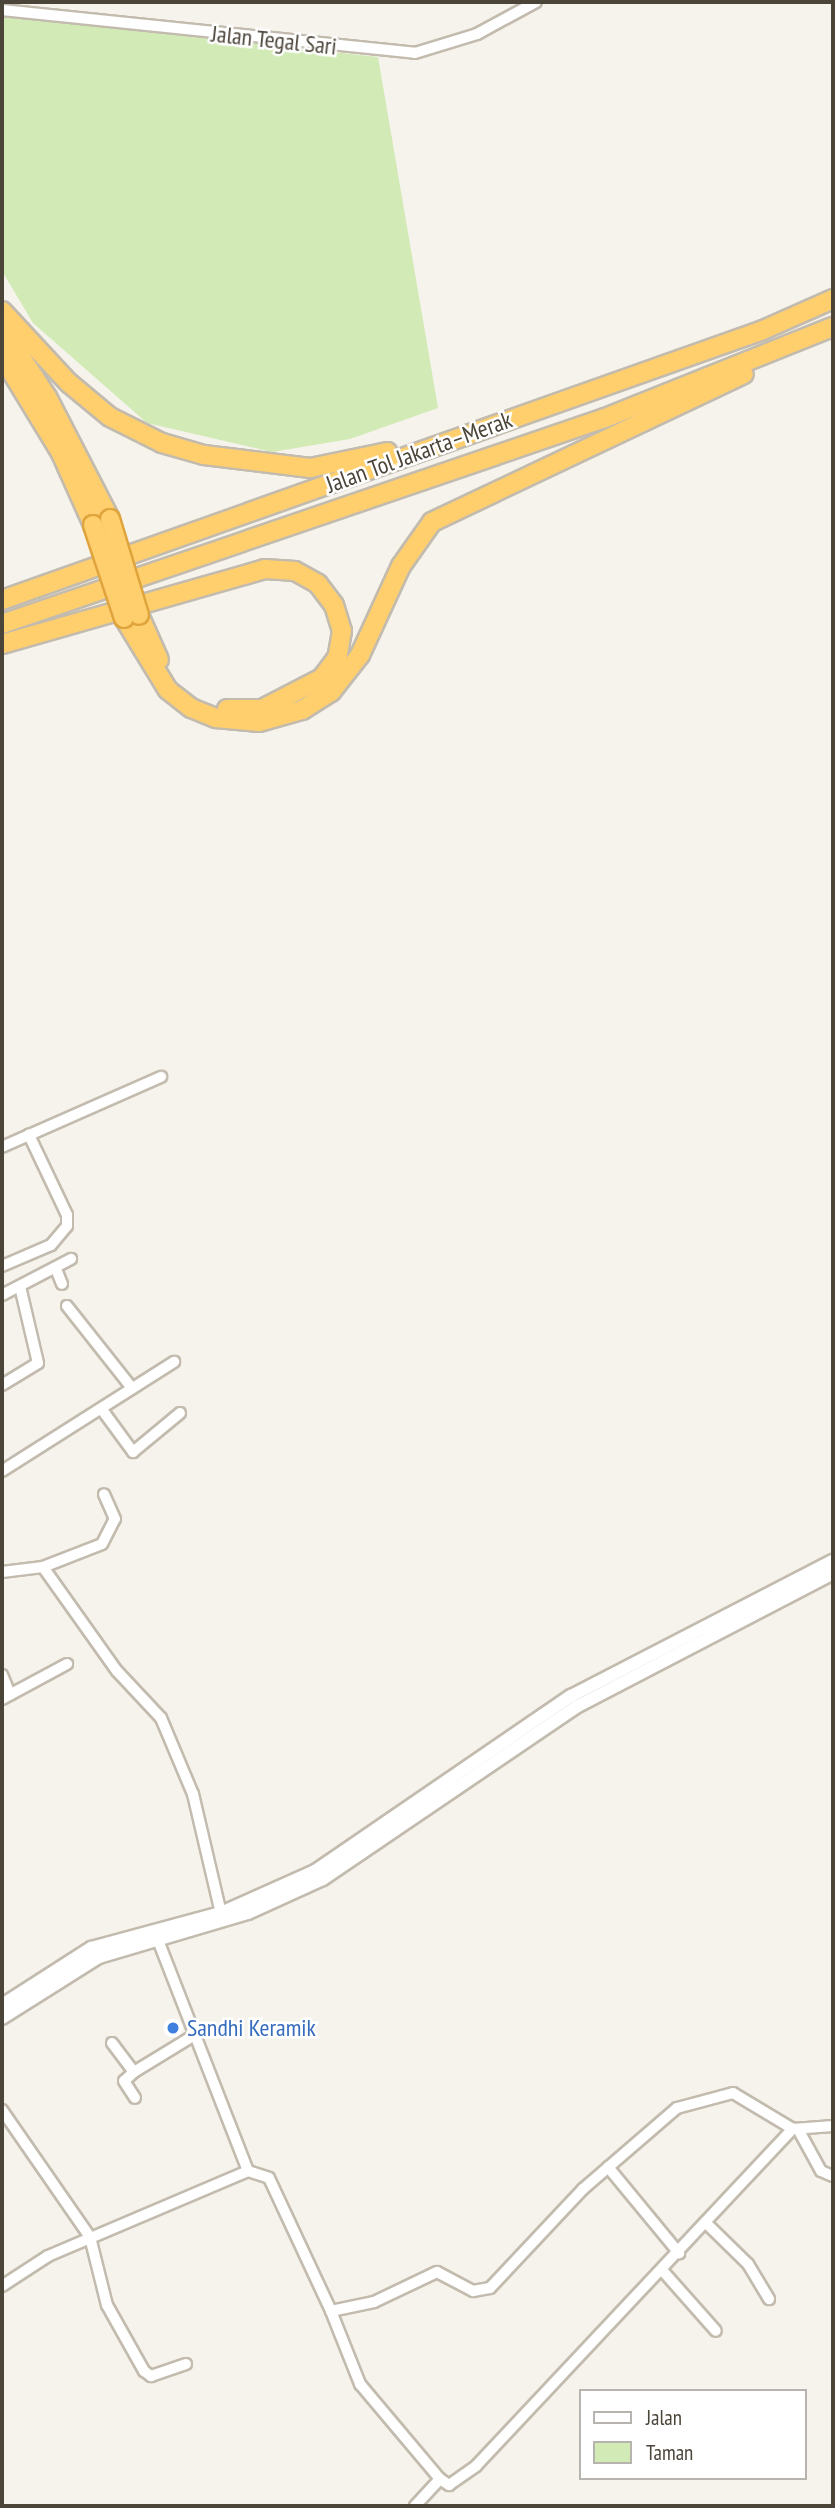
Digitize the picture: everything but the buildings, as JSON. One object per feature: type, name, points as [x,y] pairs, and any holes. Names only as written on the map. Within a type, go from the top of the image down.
[{"type":"highway","name":"Jalan Tol Jakarta–Merak","points":[[2,600],[764,330],[833,299]]},
{"type":"highway","points":[[2,311],[79,391],[110,416],[162,443],[205,455],[310,468],[398,450],[764,330]]},
{"type":"highway","name":"Jalan Tol Jakarta–Merak","points":[[2,624],[605,418],[769,355],[833,327]]},
{"type":"highway","points":[[2,328],[47,397],[101,522],[132,617],[168,690],[191,708],[259,722],[302,710],[331,692],[360,655],[401,566],[432,522],[459,504],[738,379],[769,355]]},
{"type":"highway","points":[[2,356],[101,522]]},
{"type":"highway","points":[[2,644],[281,568],[318,584],[334,605],[342,631],[337,658],[322,678],[293,697],[262,709],[221,709],[177,684],[132,617]]},
{"type":"street","name":"Jalan Tegal Sari","points":[[2,10],[415,53],[477,34],[536,2]]},
{"type":"street","points":[[2,1147],[161,1077]]},
{"type":"street","points":[[2,1266],[51,1245],[66,1226],[67,1214],[29,1135]]},
{"type":"street","points":[[2,1295],[72,1259]]},
{"type":"street","points":[[56,1269],[62,1284]]},
{"type":"street","points":[[2,1385],[38,1363],[20,1286]]},
{"type":"street","points":[[67,1306],[132,1388]]},
{"type":"street","points":[[2,1471],[60,1430],[103,1410],[174,1362]]},
{"type":"street","points":[[103,1410],[133,1452],[180,1413]]},
{"type":"street","points":[[2,1572],[43,1567],[102,1544],[115,1519],[104,1494]]},
{"type":"street","points":[[2,2005],[65,1969],[156,1933],[220,1913],[333,1861],[571,1696],[833,1562]]},
{"type":"street","points":[[43,1567],[117,1671],[161,1718],[193,1794],[220,1913]]},
{"type":"street","points":[[156,1933],[248,1913],[323,1879],[578,1706],[833,1573]]},
{"type":"street","points":[[2,1675],[6,1697],[67,1664]]},
{"type":"street","points":[[156,1933],[193,2036],[247,2171]]},
{"type":"street","points":[[2,2018],[65,1969]]},
{"type":"street","points":[[135,2098],[124,2081],[193,2036]]},
{"type":"street","points":[[112,2043],[134,2072]]},
{"type":"street","points":[[331,2311],[374,2302],[437,2272],[484,2292],[608,2167],[670,2112],[729,2093],[796,2129],[821,2171],[833,2176]]},
{"type":"street","points":[[2,2110],[90,2237],[107,2305],[144,2371],[151,2376],[186,2364]]},
{"type":"street","points":[[2,2286],[90,2237],[247,2171],[269,2178],[331,2311],[360,2384],[440,2479],[449,2485],[476,2466],[796,2129],[833,2126]]},
{"type":"street","points":[[608,2167],[679,2253]]},
{"type":"street","points":[[706,2223],[748,2264],[769,2299]]},
{"type":"street","points":[[662,2270],[716,2331]]},
{"type":"street","points":[[415,2506],[440,2479]]},
{"type":"green space","points":[[2,16],[378,57],[438,408],[350,439],[272,452],[147,423],[33,323],[2,271]]},
{"type":"place","name":"Sandhi Keramik","points":[[173,2028]]}]
